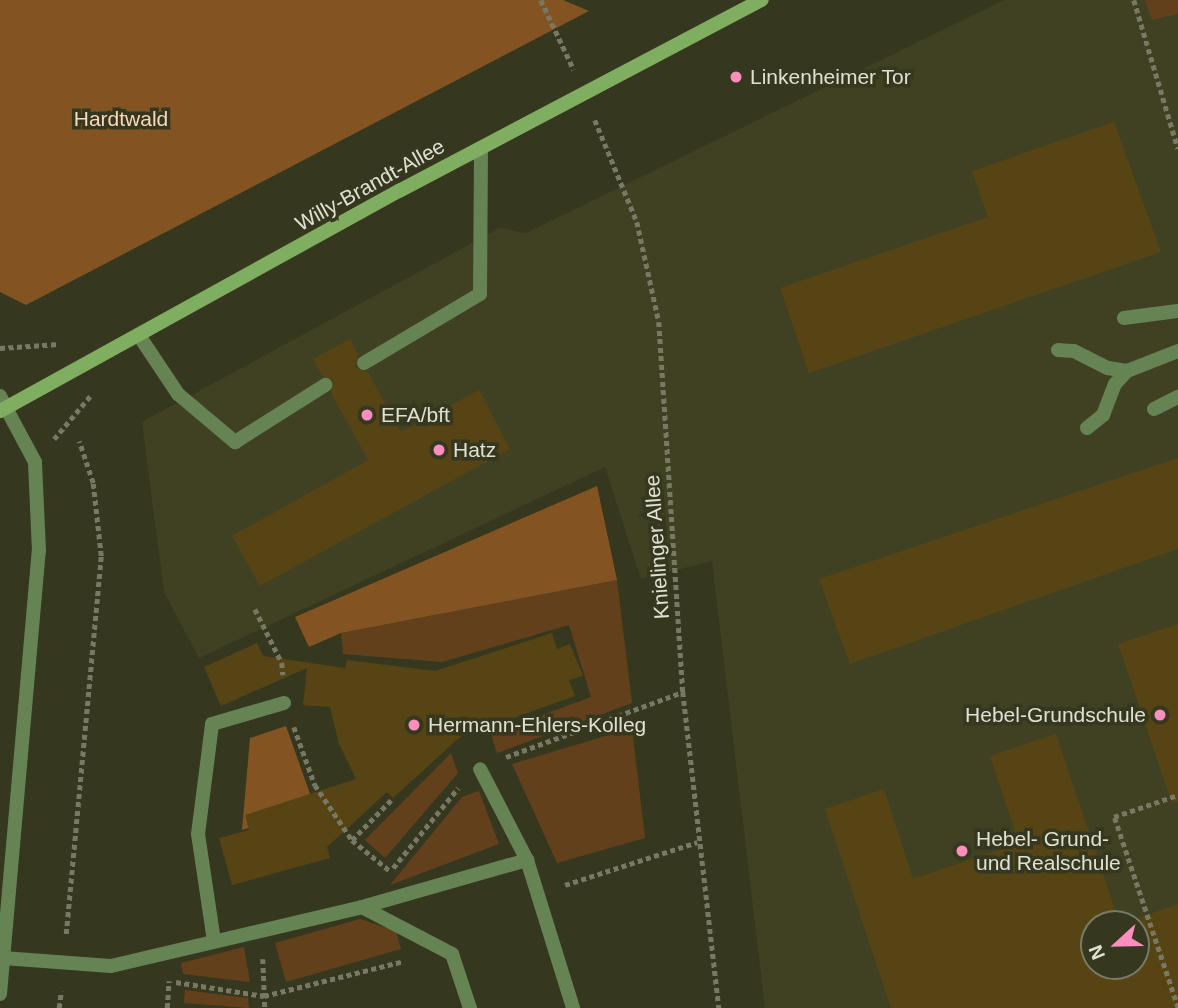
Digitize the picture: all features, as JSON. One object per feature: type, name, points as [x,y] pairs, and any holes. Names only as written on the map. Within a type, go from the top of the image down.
[{"type":"main road","name":"Willy-Brandt-Allee","points":[[2,405],[140,337],[481,148],[762,0]]},
{"type":"street","points":[[364,363],[480,294],[481,148]]},
{"type":"street","points":[[1124,318],[1178,310]]},
{"type":"street","points":[[140,337],[177,394],[235,442],[325,385]]},
{"type":"street","points":[[1058,351],[1074,351],[1108,368],[1127,371]]},
{"type":"street","points":[[1087,428],[1103,415],[1115,384],[1127,371],[1178,351]]},
{"type":"street","points":[[1154,409],[1178,397]]},
{"type":"street","points":[[0,994],[39,551],[35,462],[2,405]]},
{"type":"street","points":[[214,941],[198,834],[212,724],[284,703]]},
{"type":"street","points":[[480,769],[527,860],[573,1008]]},
{"type":"street","points":[[3,958],[111,966],[362,907],[527,860]]},
{"type":"street","points":[[362,907],[452,954],[470,1008]]},
{"type":"path","name":"Knielinger Allee","points":[[541,0],[585,94],[637,222],[659,322],[697,842],[719,1008]]},
{"type":"path","points":[[1134,0],[1178,149]]},
{"type":"path","points":[[35,462],[96,389]]},
{"type":"path","points":[[59,1008],[101,556],[93,484],[79,441]]},
{"type":"path","points":[[255,609],[282,663],[284,703],[315,785],[352,841],[391,871]]},
{"type":"path","points":[[1178,795],[1114,817],[1178,1008]]},
{"type":"path","points":[[352,841],[393,798]]},
{"type":"path","points":[[538,894],[697,842]]},
{"type":"path","points":[[262,930],[265,1008]]},
{"type":"path","points":[[167,1008],[169,981],[264,996],[344,979],[442,948]]},
{"type":"shaded area","points":[[1004,0],[1178,0],[1178,1008],[765,1008],[712,561],[641,579],[605,467],[199,658],[164,592],[142,422],[500,228],[526,233]]},
{"type":"shaded area","points":[[1145,0],[1178,0],[1178,14],[1152,20]]},
{"type":"shaded area","points":[[617,580],[632,703],[497,753],[491,734],[591,697],[569,625],[442,662],[343,654],[341,633]]},
{"type":"shaded area","points":[[632,728],[645,838],[557,863],[512,764]]},
{"type":"shaded area","points":[[451,753],[458,773],[385,858],[365,840]]},
{"type":"shaded area","points":[[479,791],[499,844],[390,885],[462,797]]},
{"type":"shaded area","points":[[360,919],[396,931],[401,949],[286,982],[275,943]]},
{"type":"shaded area","points":[[244,947],[250,982],[183,974],[181,963]]},
{"type":"shaded area","points":[[185,990],[248,998],[249,1008],[184,1003]]},
{"type":"green space","name":"Hardtwald","points":[[0,0],[563,0],[589,11],[26,305],[0,292]]},
{"type":"green space","points":[[597,486],[617,580],[341,633],[309,647],[295,617]]},
{"type":"green space","points":[[286,726],[315,808],[242,830],[250,738]]},
{"type":"building","points":[[1114,122],[1161,252],[809,373],[780,288],[988,217],[972,171]]},
{"type":"building","points":[[350,339],[358,355],[355,367],[368,372],[401,432],[479,390],[510,449],[260,586],[232,536],[368,460],[331,393],[333,380],[322,376],[313,359]]},
{"type":"building","points":[[1178,458],[1178,549],[850,664],[819,579]]},
{"type":"building","name":"Hebel-Grundschule","points":[[1178,624],[1178,802],[1172,803],[1118,644]]},
{"type":"building","name":"Hermann-Ehlers-Kolleg","points":[[552,633],[557,649],[570,644],[583,676],[569,680],[575,696],[460,737],[393,798],[387,792],[327,847],[330,858],[232,885],[219,838],[249,830],[245,815],[356,779],[339,744],[330,707],[303,705],[307,668],[221,706],[204,667],[257,643],[263,656],[345,668],[347,660],[435,671]]},
{"type":"building","points":[[1056,734],[1115,910],[1080,910],[1080,980],[1150,980],[1150,914],[1178,904],[1178,1008],[891,1008],[825,809],[884,789],[913,879],[1019,843],[990,756]]},
{"type":"place","name":"Linkenheimer Tor","points":[[736,77]]},
{"type":"place","name":"EFA/bft","points":[[367,415]]},
{"type":"place","name":"Hatz","points":[[439,450]]},
{"type":"place","name":"Hebel-Grundschule","points":[[1160,715]]},
{"type":"place","name":"Hermann-Ehlers-Kolleg","points":[[414,725]]},
{"type":"place","name":"Hebel- Grund- und Realschule","points":[[962,851]]}]
